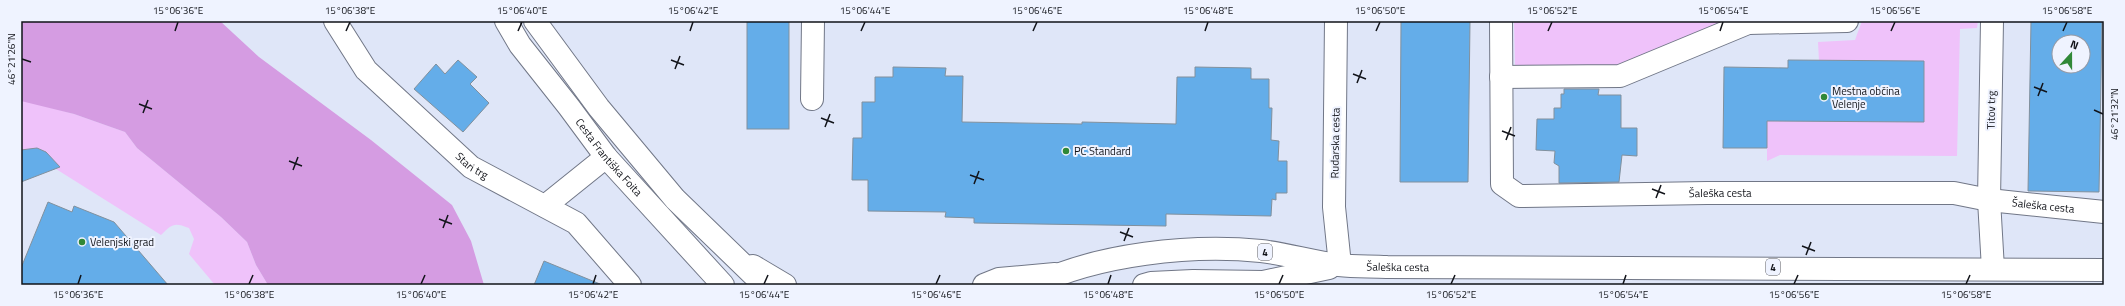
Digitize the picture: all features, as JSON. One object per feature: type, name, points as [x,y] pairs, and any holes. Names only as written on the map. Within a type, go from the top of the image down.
[{"type":"street","name":"Stari trg","points":[[335,21],[366,70],[471,167],[576,223],[630,285]]},
{"type":"street","name":"Cesta Františka Foita","points":[[506,21],[520,45],[570,107],[606,157],[723,285]]},
{"type":"street","points":[[535,21],[599,108],[674,199],[764,285]]},
{"type":"street","points":[[812,99],[813,21]]},
{"type":"street","name":"Rudarska cesta","points":[[1336,21],[1334,207],[1340,265]]},
{"type":"street","name":"Šaleška cesta","points":[[1502,21],[1502,184],[1519,196],[1707,193],[1954,193],[1989,200],[2104,212]]},
{"type":"street","points":[[1502,78],[1620,76],[1748,22],[1847,21]]},
{"type":"street","name":"Titov trg","points":[[1992,21],[1989,200],[1993,269]]},
{"type":"street","points":[[545,206],[606,157]]},
{"type":"street","name":"Šaleška cesta","points":[[1034,285],[1055,274],[1106,260],[1189,249],[1262,251],[1340,265],[2104,270]]},
{"type":"street","points":[[733,254],[785,285]]},
{"type":"street","name":"Šaleška cesta","points":[[1144,285],[1151,283],[1194,281],[1263,282],[1340,265]]},
{"type":"street","points":[[984,285],[999,279],[1055,274]]},
{"type":"shaded area","points":[[21,21],[220,21],[259,57],[371,140],[452,205],[471,241],[484,285],[268,285],[256,265],[247,242],[221,217],[137,148],[125,132],[74,114],[21,101]]},
{"type":"shaded area","points":[[1514,21],[1727,21],[1619,65],[1515,66]]},
{"type":"shaded area","points":[[1862,21],[1978,21],[1977,28],[1960,29],[1957,156],[1780,155],[1767,161],[1767,121],[1924,122],[1819,61],[1818,42],[1855,40]]},
{"type":"shaded area","points":[[22,100],[74,114],[125,132],[137,148],[221,217],[247,242],[256,265],[268,285],[215,285],[189,254],[194,239],[189,228],[174,225],[168,228],[161,235],[56,169],[50,158],[43,151],[33,149],[21,153]]},
{"type":"building","points":[[747,21],[789,21],[789,129],[747,129]]},
{"type":"building","points":[[1401,21],[1470,21],[1468,182],[1400,182]]},
{"type":"building","points":[[2031,21],[2102,21],[2099,192],[2028,191]]},
{"type":"building","points":[[458,60],[477,77],[470,84],[489,103],[463,132],[414,89],[436,64],[445,74]]},
{"type":"building","name":"Mestna občina Velenje","points":[[1788,60],[1924,61],[1924,122],[1767,121],[1767,148],[1723,148],[1724,67],[1788,68]]},
{"type":"building","name":"PC Standard","points":[[893,67],[946,68],[945,76],[963,76],[962,122],[1082,124],[1082,122],[1176,124],[1177,77],[1195,77],[1195,67],[1251,68],[1251,79],[1269,79],[1269,108],[1272,108],[1271,140],[1279,141],[1278,161],[1287,161],[1287,193],[1276,193],[1276,200],[1272,199],[1271,216],[1166,214],[1166,226],[974,223],[974,218],[945,217],[946,212],[868,211],[868,180],[852,180],[853,138],[862,138],[862,102],[875,102],[875,77],[893,77]]},
{"type":"building","points":[[1564,89],[1599,89],[1598,95],[1621,95],[1621,128],[1637,128],[1637,156],[1622,155],[1619,182],[1559,183],[1559,166],[1554,163],[1555,151],[1536,150],[1537,119],[1554,119],[1554,108],[1561,108],[1561,94],[1564,94]]},
{"type":"building","points":[[37,148],[46,152],[60,167],[21,182],[21,150]]},
{"type":"building","name":"Velenjski grad","points":[[48,202],[72,212],[74,206],[114,222],[168,285],[21,285],[21,268]]},
{"type":"building","points":[[544,261],[600,284],[600,285],[534,285]]},
{"type":"place","name":"Mestna občina Velenje","points":[[1824,97]]},
{"type":"place","name":"PC Standard","points":[[1066,151]]},
{"type":"place","name":"Velenjski grad","points":[[82,242]]}]
